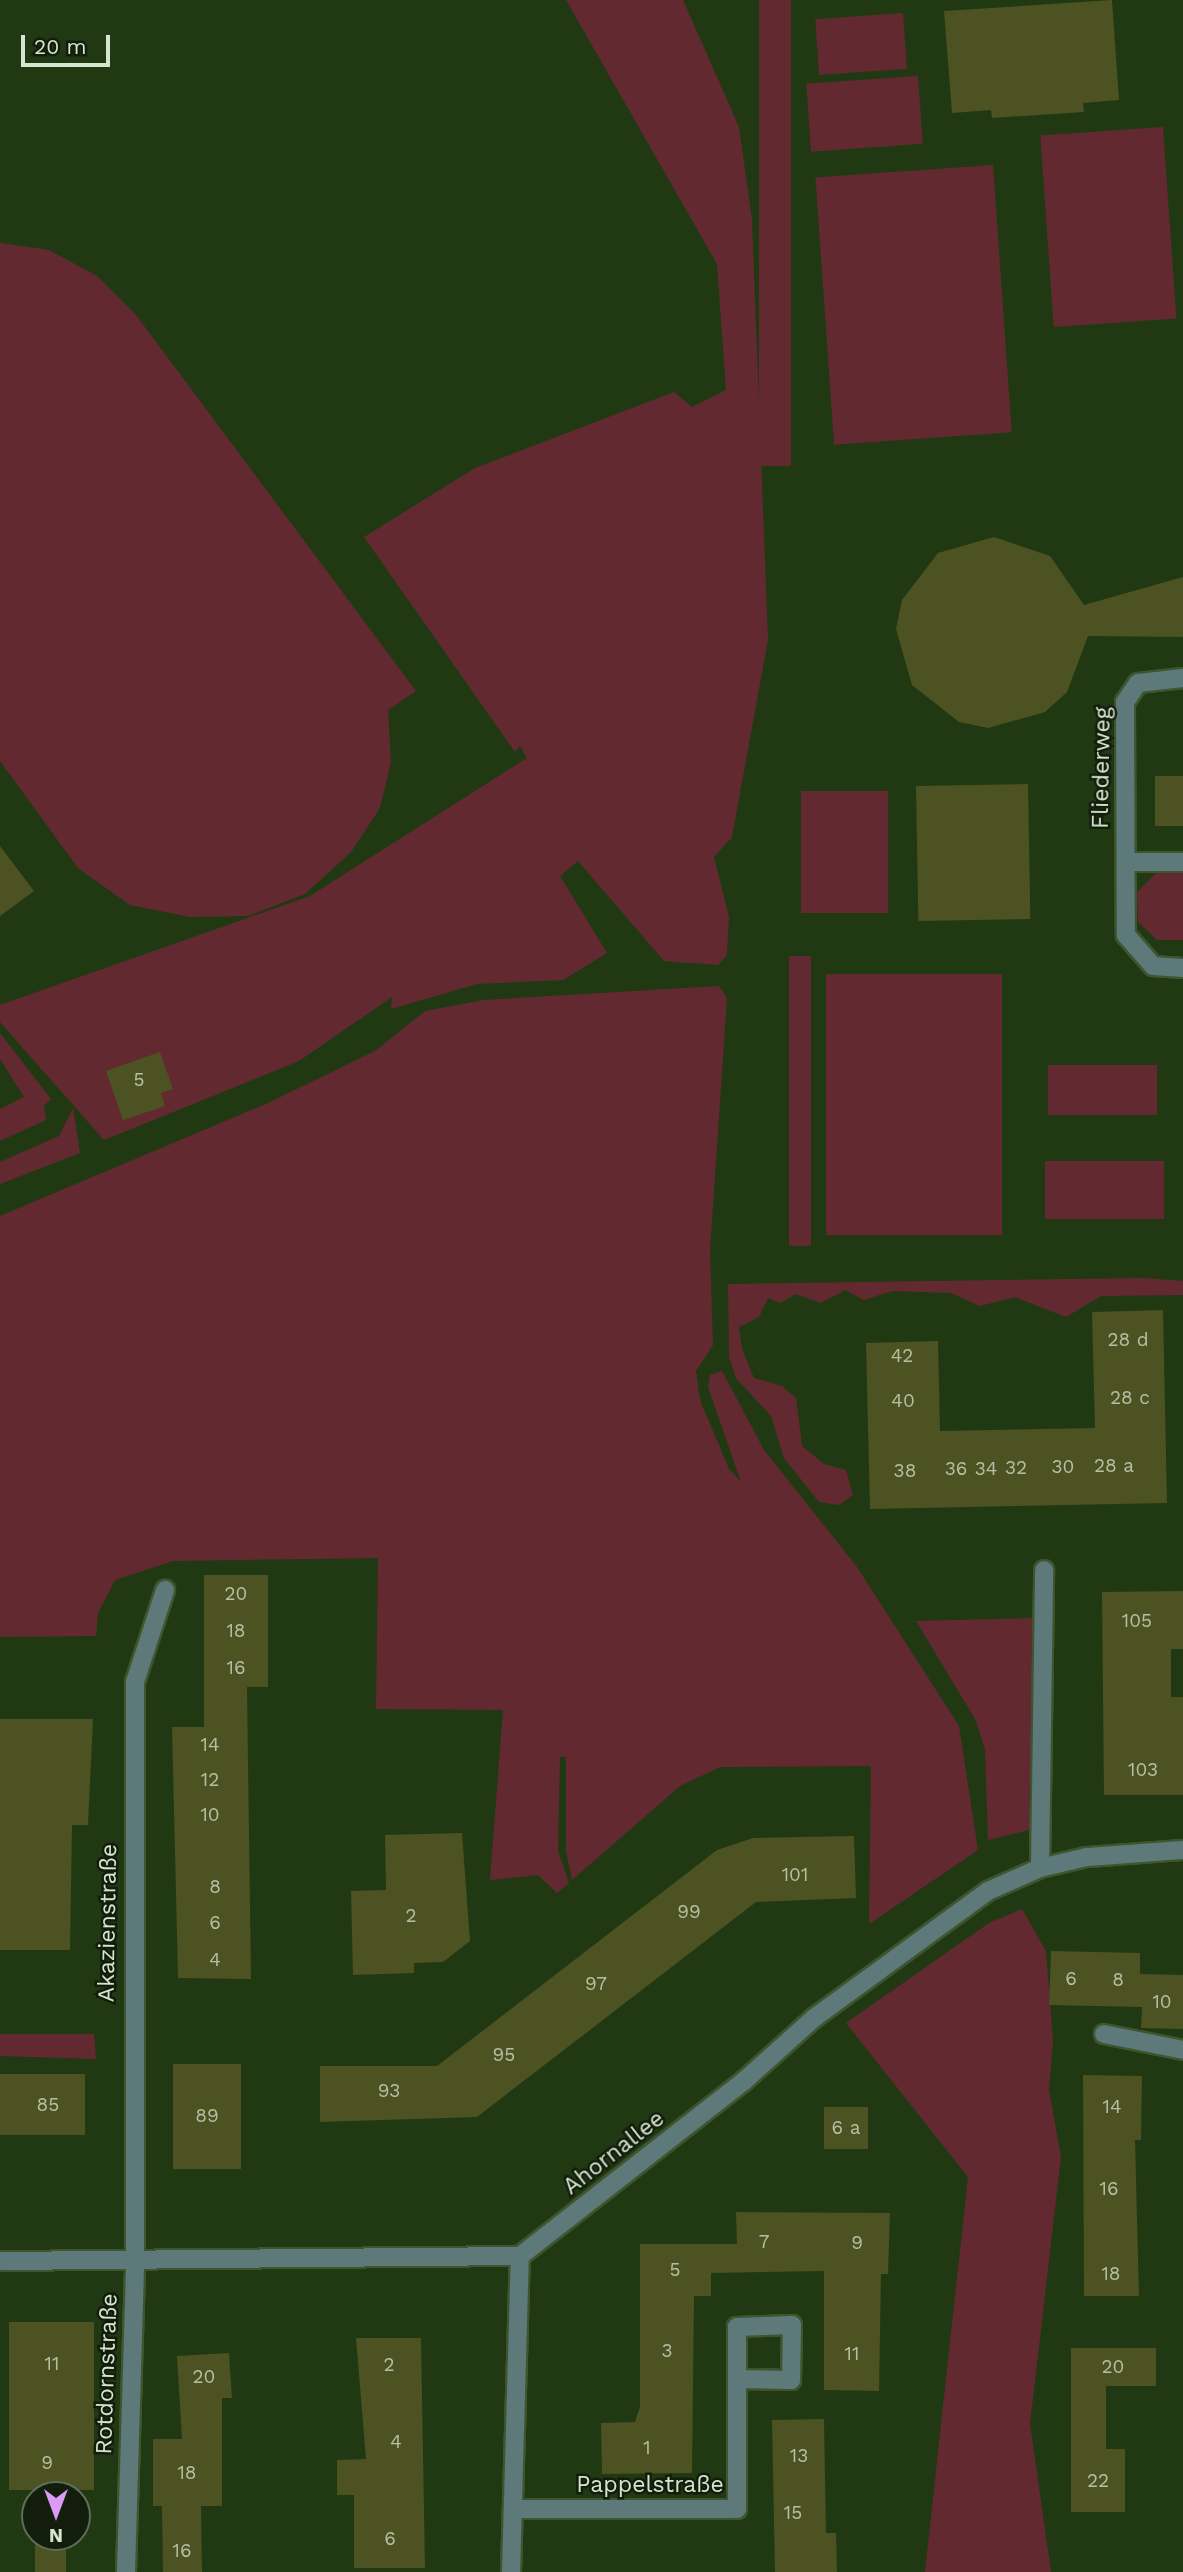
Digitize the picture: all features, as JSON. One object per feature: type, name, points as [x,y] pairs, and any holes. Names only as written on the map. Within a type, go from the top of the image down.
[{"type":"street","name":"Fliederweg","points":[[1183,678],[1138,683],[1125,702],[1125,862],[1129,945],[1153,966],[1183,968]]},
{"type":"street","points":[[1125,862],[1183,862]]},
{"type":"street","points":[[1040,1868],[1044,1570]]},
{"type":"street","name":"Akazienstraße","points":[[135,2261],[135,1682],[165,1590]]},
{"type":"street","name":"Ahornallee","points":[[520,2256],[744,2081],[814,2018],[988,1891],[1040,1868],[1183,1850]]},
{"type":"street","points":[[1104,2034],[1183,2050]]},
{"type":"street","points":[[0,2261],[520,2256],[516,2509],[511,2572]]},
{"type":"street","name":"Rotdornstraße","points":[[126,2572],[135,2261]]},
{"type":"street","name":"Pappelstraße","points":[[516,2509],[737,2509],[737,2379]]},
{"type":"shaded area","points":[[566,0],[683,0],[739,127],[752,220],[768,640],[732,837],[714,857],[729,917],[727,955],[718,965],[664,961],[578,861],[560,876],[607,953],[563,980],[477,984],[391,1009],[392,997],[299,1061],[104,1140],[0,1022],[0,1005],[310,896],[527,758],[520,746],[515,752],[364,537],[475,468],[674,392],[692,407],[726,390],[717,264]]},
{"type":"shaded area","points":[[759,0],[791,0],[791,466],[759,466]]},
{"type":"shaded area","points":[[903,13],[907,69],[819,75],[815,19]]},
{"type":"shaded area","points":[[918,76],[923,144],[811,152],[806,84]]},
{"type":"shaded area","points":[[1163,127],[1176,319],[1054,327],[1040,136]]},
{"type":"shaded area","points":[[993,165],[1012,432],[834,445],[815,177]]},
{"type":"shaded area","points":[[0,243],[49,250],[97,276],[136,315],[416,691],[388,710],[391,762],[380,808],[351,852],[305,894],[248,916],[190,917],[130,905],[78,868],[0,761]]},
{"type":"shaded area","points":[[801,791],[888,791],[888,913],[801,913]]},
{"type":"shaded area","points":[[1183,872],[1183,940],[1157,940],[1138,922],[1137,892],[1156,873]]},
{"type":"shaded area","points":[[789,956],[811,956],[811,1246],[789,1246]]},
{"type":"shaded area","points":[[826,974],[1002,974],[1002,1235],[826,1235]]},
{"type":"shaded area","points":[[719,986],[727,998],[710,1250],[713,1345],[696,1371],[700,1400],[729,1469],[741,1482],[708,1387],[710,1375],[722,1371],[764,1450],[857,1567],[959,1726],[978,1850],[869,1924],[871,1766],[720,1767],[680,1786],[572,1880],[566,1851],[566,1757],[560,1757],[558,1851],[569,1883],[557,1893],[538,1875],[490,1880],[503,1710],[376,1709],[378,1558],[173,1561],[115,1580],[98,1613],[96,1636],[0,1637],[0,1216],[268,1103],[375,1051],[425,1011],[484,1000]]},
{"type":"shaded area","points":[[0,1033],[51,1099],[44,1106],[46,1120],[0,1141],[0,1109],[24,1097],[0,1059]]},
{"type":"shaded area","points":[[1048,1065],[1157,1065],[1157,1115],[1048,1115]]},
{"type":"shaded area","points":[[73,1108],[80,1153],[0,1184],[0,1162],[59,1136]]},
{"type":"shaded area","points":[[1045,1161],[1164,1161],[1164,1219],[1045,1219]]},
{"type":"shaded area","points":[[1144,1278],[1183,1281],[1183,1295],[1101,1296],[1066,1317],[1015,1297],[980,1306],[951,1293],[892,1291],[864,1300],[845,1290],[821,1303],[796,1294],[780,1303],[768,1298],[759,1317],[739,1327],[742,1349],[754,1378],[782,1386],[796,1398],[802,1446],[824,1464],[846,1470],[853,1495],[839,1505],[819,1502],[784,1458],[771,1416],[736,1378],[729,1357],[728,1284]]},
{"type":"shaded area","points":[[1033,1618],[1029,1830],[988,1840],[985,1749],[975,1719],[916,1621]]},
{"type":"shaded area","points":[[1022,1909],[1046,1951],[1053,2041],[1049,2090],[1061,2157],[1030,2424],[1051,2572],[925,2572],[968,2177],[846,2023],[989,1923]]},
{"type":"shaded area","points":[[0,2034],[94,2034],[96,2059],[0,2056]]},
{"type":"building","points":[[1112,0],[1119,100],[1083,103],[1084,112],[992,118],[991,110],[952,113],[944,11]]},
{"type":"building","points":[[994,537],[1050,556],[1084,605],[1183,577],[1183,637],[1088,636],[1067,692],[1045,712],[988,728],[959,722],[912,685],[896,629],[902,600],[938,553]]},
{"type":"building","points":[[1155,776],[1183,776],[1183,826],[1155,826]]},
{"type":"building","points":[[1028,784],[1030,919],[918,921],[916,786]]},
{"type":"building","points":[[0,846],[34,891],[0,916]]},
{"type":"building","points":[[160,1052],[173,1089],[161,1093],[165,1106],[123,1120],[106,1071]]},
{"type":"building","points":[[1163,1310],[1167,1503],[870,1509],[866,1343],[938,1341],[940,1431],[1095,1428],[1092,1312]]},
{"type":"building","points":[[204,1575],[268,1575],[268,1687],[247,1687],[251,1979],[178,1978],[172,1727],[204,1727]]},
{"type":"building","points":[[1183,1591],[1183,1649],[1171,1649],[1171,1697],[1183,1697],[1183,1795],[1104,1795],[1102,1592]]},
{"type":"building","points":[[0,1719],[93,1719],[88,1825],[72,1825],[70,1950],[0,1950]]},
{"type":"building","points":[[462,1833],[470,1941],[443,1962],[414,1963],[414,1973],[353,1975],[351,1891],[386,1890],[385,1835]]},
{"type":"building","points":[[854,1836],[856,1898],[756,1902],[477,2117],[320,2122],[320,2066],[437,2066],[717,1850],[753,1838]]},
{"type":"building","points":[[1051,1951],[1140,1953],[1140,1974],[1183,1975],[1183,2029],[1141,2028],[1142,2007],[1049,2005]]},
{"type":"building","points":[[173,2064],[241,2064],[241,2169],[173,2169]]},
{"type":"building","points":[[0,2074],[85,2074],[85,2135],[0,2135]]},
{"type":"building","points":[[1083,2075],[1142,2076],[1141,2140],[1135,2140],[1139,2296],[1084,2296]]},
{"type":"building","points":[[824,2107],[868,2107],[868,2149],[824,2149]]},
{"type":"building","points":[[736,2212],[890,2213],[888,2274],[881,2274],[879,2391],[824,2390],[824,2271],[711,2273],[711,2296],[694,2296],[692,2473],[602,2474],[601,2423],[635,2422],[640,2407],[640,2244],[737,2244]]},
{"type":"building","points":[[9,2322],[94,2322],[94,2490],[91,2490],[91,2481],[21,2481],[21,2490],[9,2490]]},
{"type":"building","points":[[356,2338],[421,2338],[425,2568],[354,2568],[354,2495],[337,2495],[337,2460],[366,2459]]},
{"type":"building","points":[[1071,2348],[1156,2348],[1156,2386],[1106,2386],[1106,2449],[1125,2449],[1125,2512],[1071,2512]]},
{"type":"building","points":[[229,2353],[232,2398],[222,2398],[222,2506],[201,2506],[202,2572],[163,2572],[162,2506],[153,2506],[153,2439],[182,2439],[177,2356]]},
{"type":"building","points":[[824,2419],[826,2533],[836,2533],[837,2572],[775,2572],[772,2420]]},
{"type":"building","points":[[35,2551],[66,2551],[66,2572],[35,2572]]}]
